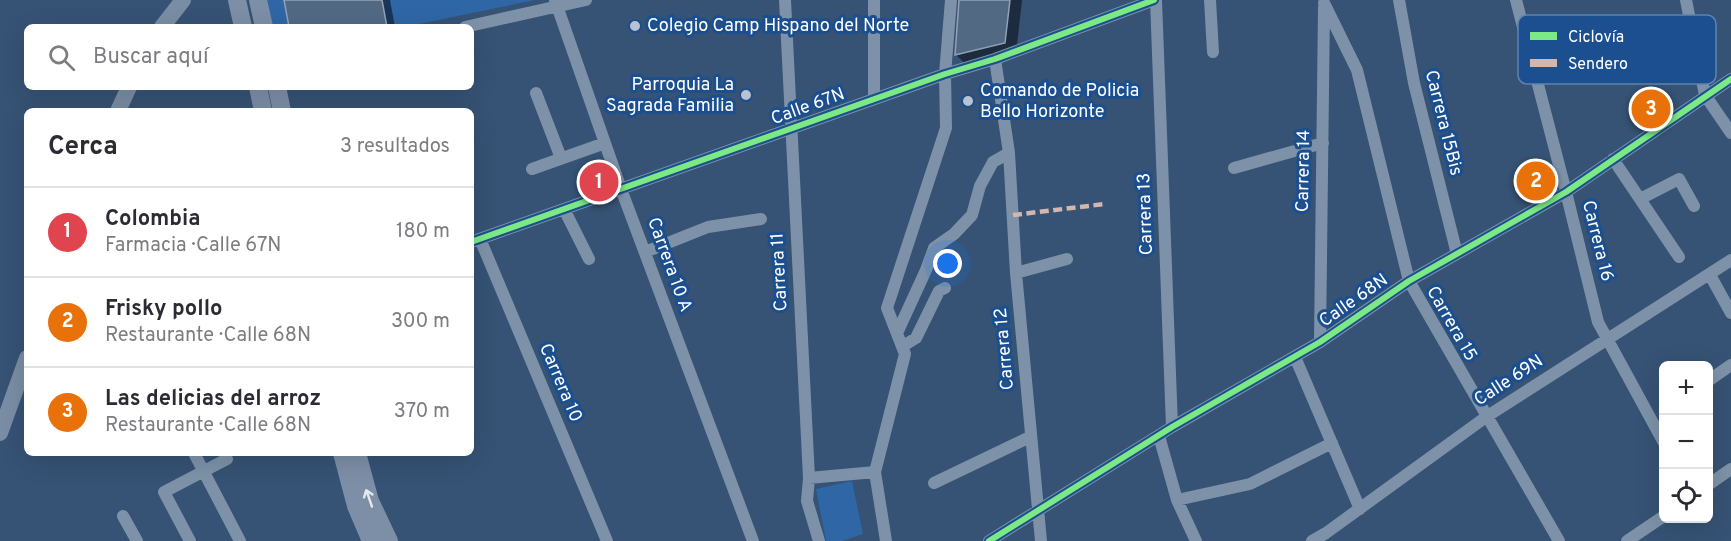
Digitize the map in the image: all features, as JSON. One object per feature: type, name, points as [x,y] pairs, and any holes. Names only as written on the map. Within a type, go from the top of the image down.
[{"type":"main road","points":[[164,24],[183,0]]},
{"type":"main road","points":[[237,0],[242,24]]},
{"type":"main road","points":[[258,0],[263,24]]},
{"type":"main road","points":[[119,108],[128,90]]},
{"type":"main road","points":[[259,90],[262,108]]},
{"type":"main road","points":[[278,90],[282,108]]},
{"type":"main road","points":[[0,432],[24,366]]},
{"type":"main road","points":[[343,456],[356,506],[371,541]]},
{"type":"main road","points":[[358,456],[370,501],[389,541]]},
{"type":"street","points":[[474,25],[556,3],[586,0]]},
{"type":"street","name":"Carrera 11","points":[[785,0],[809,478],[807,501],[819,541]]},
{"type":"street","points":[[886,541],[875,472],[905,354],[887,308],[946,128],[945,74],[951,0]]},
{"type":"street","name":"Calle 67N","points":[[475,241],[945,74],[995,59],[1155,0]]},
{"type":"street","name":"Carrera 13","points":[[1155,0],[1172,427]]},
{"type":"street","points":[[1210,0],[1213,52]]},
{"type":"street","name":"Carrera 15Bis","points":[[1399,0],[1414,83],[1457,254]]},
{"type":"street","name":"Carrera 16","points":[[1516,0],[1520,15]]},
{"type":"street","points":[[1686,0],[1689,15]]},
{"type":"street","points":[[874,1],[874,99]]},
{"type":"street","name":"Carrera 14","points":[[1320,342],[1324,2]]},
{"type":"street","name":"Carrera 15","points":[[1324,2],[1357,70],[1409,281],[1559,541]]},
{"type":"street","name":"Carrera 10 A","points":[[556,3],[621,189],[753,541]]},
{"type":"street","name":"Carrera 12","points":[[995,59],[1009,153],[1016,273],[1041,541]]},
{"type":"street","name":"Calle 68N","points":[[989,541],[1172,427],[1320,342],[1409,281],[1566,192],[1731,79]]},
{"type":"street","name":"Carrera 16","points":[[1538,84],[1598,322],[1659,434]]},
{"type":"street","points":[[1703,84],[1705,95],[1731,133]]},
{"type":"street","points":[[536,93],[561,158]]},
{"type":"street","points":[[532,169],[605,142]]},
{"type":"street","points":[[1234,168],[1323,143]]},
{"type":"street","points":[[897,331],[934,248],[954,234],[972,215],[980,186],[993,162],[1009,153]]},
{"type":"street","points":[[1613,159],[1679,257]]},
{"type":"street","points":[[1640,199],[1679,179],[1694,206]]},
{"type":"street","points":[[564,209],[589,259]]},
{"type":"street","points":[[645,252],[708,227],[761,219]]},
{"type":"street","name":"Carrera 10","points":[[475,241],[607,541]]},
{"type":"street","points":[[1016,273],[1067,259]]},
{"type":"street","name":"Calle 69N","points":[[1312,541],[1329,537],[1360,508],[1486,417],[1731,260]]},
{"type":"street","points":[[1710,275],[1731,313]]},
{"type":"street","points":[[903,346],[916,338],[939,291],[945,288]]},
{"type":"street","points":[[1295,357],[1360,508]]},
{"type":"street","points":[[1713,378],[1731,365]]},
{"type":"street","points":[[1159,436],[1177,501],[1196,541]]},
{"type":"street","points":[[934,483],[1030,437]]},
{"type":"street","points":[[1177,501],[1250,484],[1332,444]]},
{"type":"street","points":[[196,456],[240,541]]},
{"type":"street","points":[[190,541],[164,492],[227,459]]},
{"type":"street","points":[[809,478],[875,472]]},
{"type":"street","points":[[1713,482],[1730,473]]},
{"type":"street","points":[[123,516],[137,541]]},
{"type":"street","points":[[1627,541],[1659,519]]},
{"type":"shaded area","points":[[263,0],[535,0],[419,24],[268,24]]},
{"type":"shaded area","points":[[852,481],[863,534],[842,541],[826,541],[816,489]]},
{"type":"building","points":[[284,0],[382,0],[386,24],[288,24]]},
{"type":"building","points":[[959,0],[1010,0],[1005,43],[955,55]]},
{"type":"marked path","points":[[1013,215],[1105,204]]},
{"type":"cycle path","points":[[474,241],[945,74],[995,59],[1154,0]]},
{"type":"cycle path","points":[[989,541],[1172,427],[1320,342],[1409,281],[1566,192],[1731,79]]},
{"type":"place","name":"Colegio Camp Hispano del Norte","points":[[635,26]]},
{"type":"place","name":"Parroquia La Sagrada Familia","points":[[746,95]]},
{"type":"place","name":"Comando de Policia Bello Horizonte","points":[[968,101]]},
{"type":"place","name":"Las delicias del arroz","points":[[1651,109]]},
{"type":"place","name":"Frisky pollo","points":[[1536,181]]},
{"type":"place","name":"Colombia","points":[[599,182]]}]
